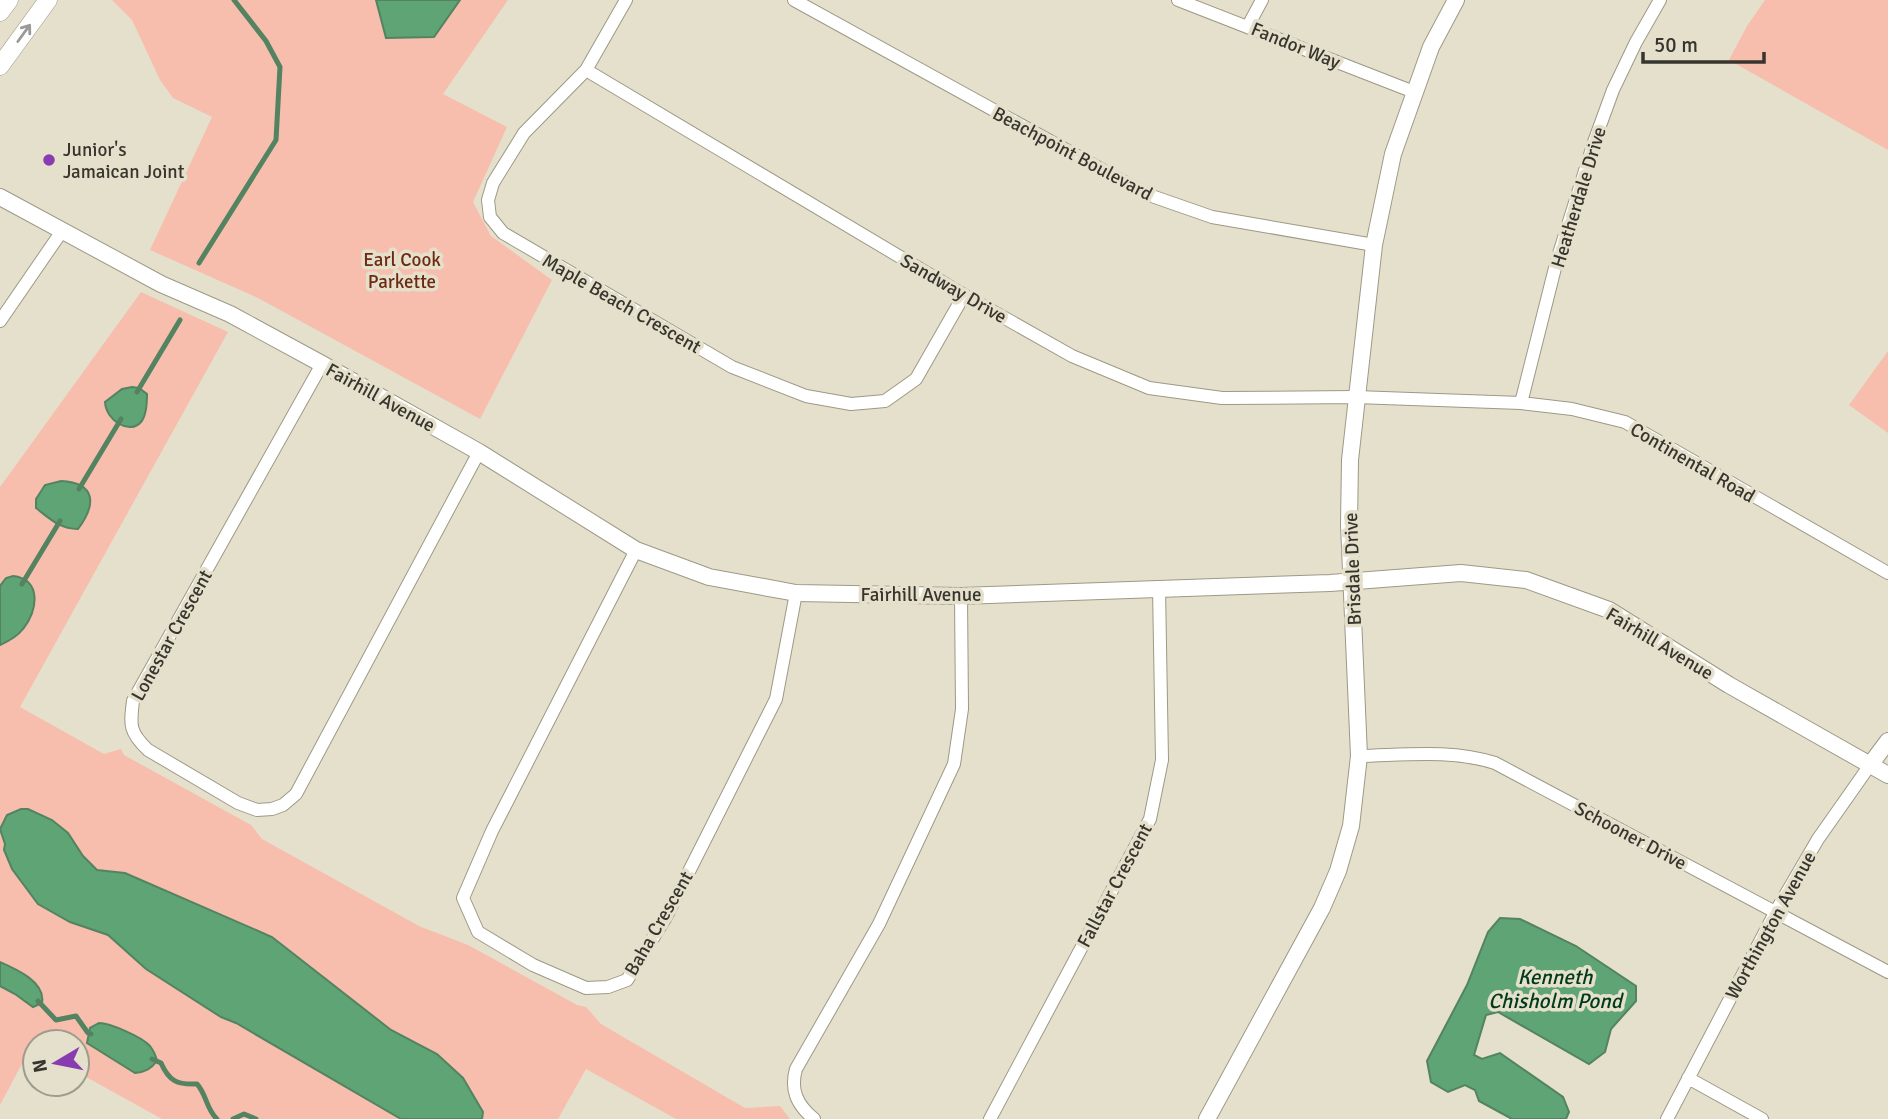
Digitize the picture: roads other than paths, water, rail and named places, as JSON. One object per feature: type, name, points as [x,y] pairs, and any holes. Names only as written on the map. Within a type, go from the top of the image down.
[{"type":"main road","points":[[0,12],[9,0]]},
{"type":"main road","points":[[0,66],[48,0]]},
{"type":"street","name":"Maple Beach Crescent","points":[[626,0],[586,70],[524,133],[493,183],[488,200],[490,217],[503,233],[732,366],[806,397],[851,404],[885,401],[916,379],[964,295]]},
{"type":"street","name":"Beachpoint Boulevard","points":[[794,0],[1146,194],[1212,217],[1374,245]]},
{"type":"street","name":"Fandor Way","points":[[1178,0],[1414,92]]},
{"type":"street","points":[[1248,26],[1262,0]]},
{"type":"street","name":"Brisdale Drive","points":[[1207,1119],[1322,908],[1334,883],[1347,843],[1354,811],[1359,757],[1349,525],[1350,473],[1374,245],[1393,154],[1431,47],[1456,0]]},
{"type":"street","name":"Heatherdale Drive","points":[[1521,403],[1558,260],[1594,142],[1613,90],[1660,0]]},
{"type":"street","name":"Sandway Drive","points":[[586,70],[964,295],[1072,356],[1149,388],[1222,398],[1356,397]]},
{"type":"street","name":"Fairhill Avenue","points":[[0,197],[162,284],[230,314],[323,364],[480,452],[636,550],[709,577],[796,593],[961,596],[1352,582],[1461,573],[1526,580],[1609,610],[1729,685],[1888,775]]},
{"type":"street","points":[[0,321],[62,231]]},
{"type":"street","name":"Lonestar Crescent","points":[[323,364],[133,701],[130,723],[135,738],[148,750],[238,803],[257,810],[272,809],[296,794],[480,452]]},
{"type":"street","name":"Continental Road","points":[[1356,397],[1521,403],[1572,410],[1625,422],[1888,573]]},
{"type":"street","name":"Baha Crescent","points":[[636,550],[492,831],[463,898],[478,932],[533,965],[586,989],[608,987],[626,980],[666,917],[776,699],[796,593]]},
{"type":"street","name":"Fallstar Crescent","points":[[990,1119],[1150,819],[1162,760],[1159,588]]},
{"type":"street","points":[[814,1119],[796,1097],[792,1082],[796,1069],[879,924],[954,764],[962,709],[961,596]]},
{"type":"street","name":"Worthington Avenue","points":[[1667,1119],[1776,911],[1818,839],[1888,741]]},
{"type":"street","name":"Schooner Drive","points":[[1359,757],[1439,753],[1476,757],[1495,763],[1888,972]]},
{"type":"street","points":[[1688,1078],[1762,1119]]},
{"type":"water","points":[[376,0],[460,0],[434,37],[386,38]]},
{"type":"water","points":[[132,387],[147,394],[147,401],[143,419],[131,427],[114,420],[106,409],[105,402],[122,389]]},
{"type":"water","points":[[61,481],[81,486],[90,497],[88,512],[78,529],[60,525],[36,508],[36,499],[45,485]]},
{"type":"water","points":[[13,576],[29,583],[33,589],[34,605],[32,614],[21,632],[0,645],[0,586],[6,578]]},
{"type":"water","points":[[28,809],[52,820],[68,833],[83,856],[97,870],[125,873],[272,937],[391,1030],[437,1054],[463,1078],[483,1112],[482,1119],[401,1119],[236,1023],[221,1017],[146,969],[108,935],[70,922],[38,904],[12,869],[4,850],[5,844],[0,829],[7,815]]},
{"type":"water","name":"Kenneth Chisholm Pond","points":[[1500,918],[1520,919],[1576,946],[1636,986],[1636,1001],[1611,1029],[1605,1052],[1589,1064],[1498,1012],[1486,1015],[1474,1055],[1482,1059],[1500,1053],[1563,1097],[1569,1112],[1566,1119],[1512,1119],[1479,1101],[1475,1090],[1465,1085],[1448,1092],[1431,1082],[1427,1061],[1467,985],[1488,932]]},
{"type":"water","points":[[0,962],[35,983],[42,995],[42,1003],[33,1007],[0,986]]},
{"type":"water","points":[[99,1023],[118,1028],[150,1046],[157,1061],[148,1070],[135,1073],[91,1046],[90,1028]]},
{"type":"waterway","points":[[199,263],[276,140],[280,67],[266,41],[234,0]]},
{"type":"waterway","points":[[137,392],[180,320]]},
{"type":"waterway","points":[[79,489],[121,419]]},
{"type":"waterway","points":[[22,584],[60,521]]},
{"type":"waterway","points":[[38,1001],[56,1020],[76,1016],[84,1028]]},
{"type":"waterway","points":[[152,1059],[161,1063],[174,1081],[197,1084],[217,1119]]},
{"type":"waterway","points":[[233,1119],[244,1114],[256,1119]]},
{"type":"place","name":"Junior's Jamaican Joint","points":[[49,160]]},
{"type":"park label","name":"Earl Cook Parkette","points":[[402,270]]}]
